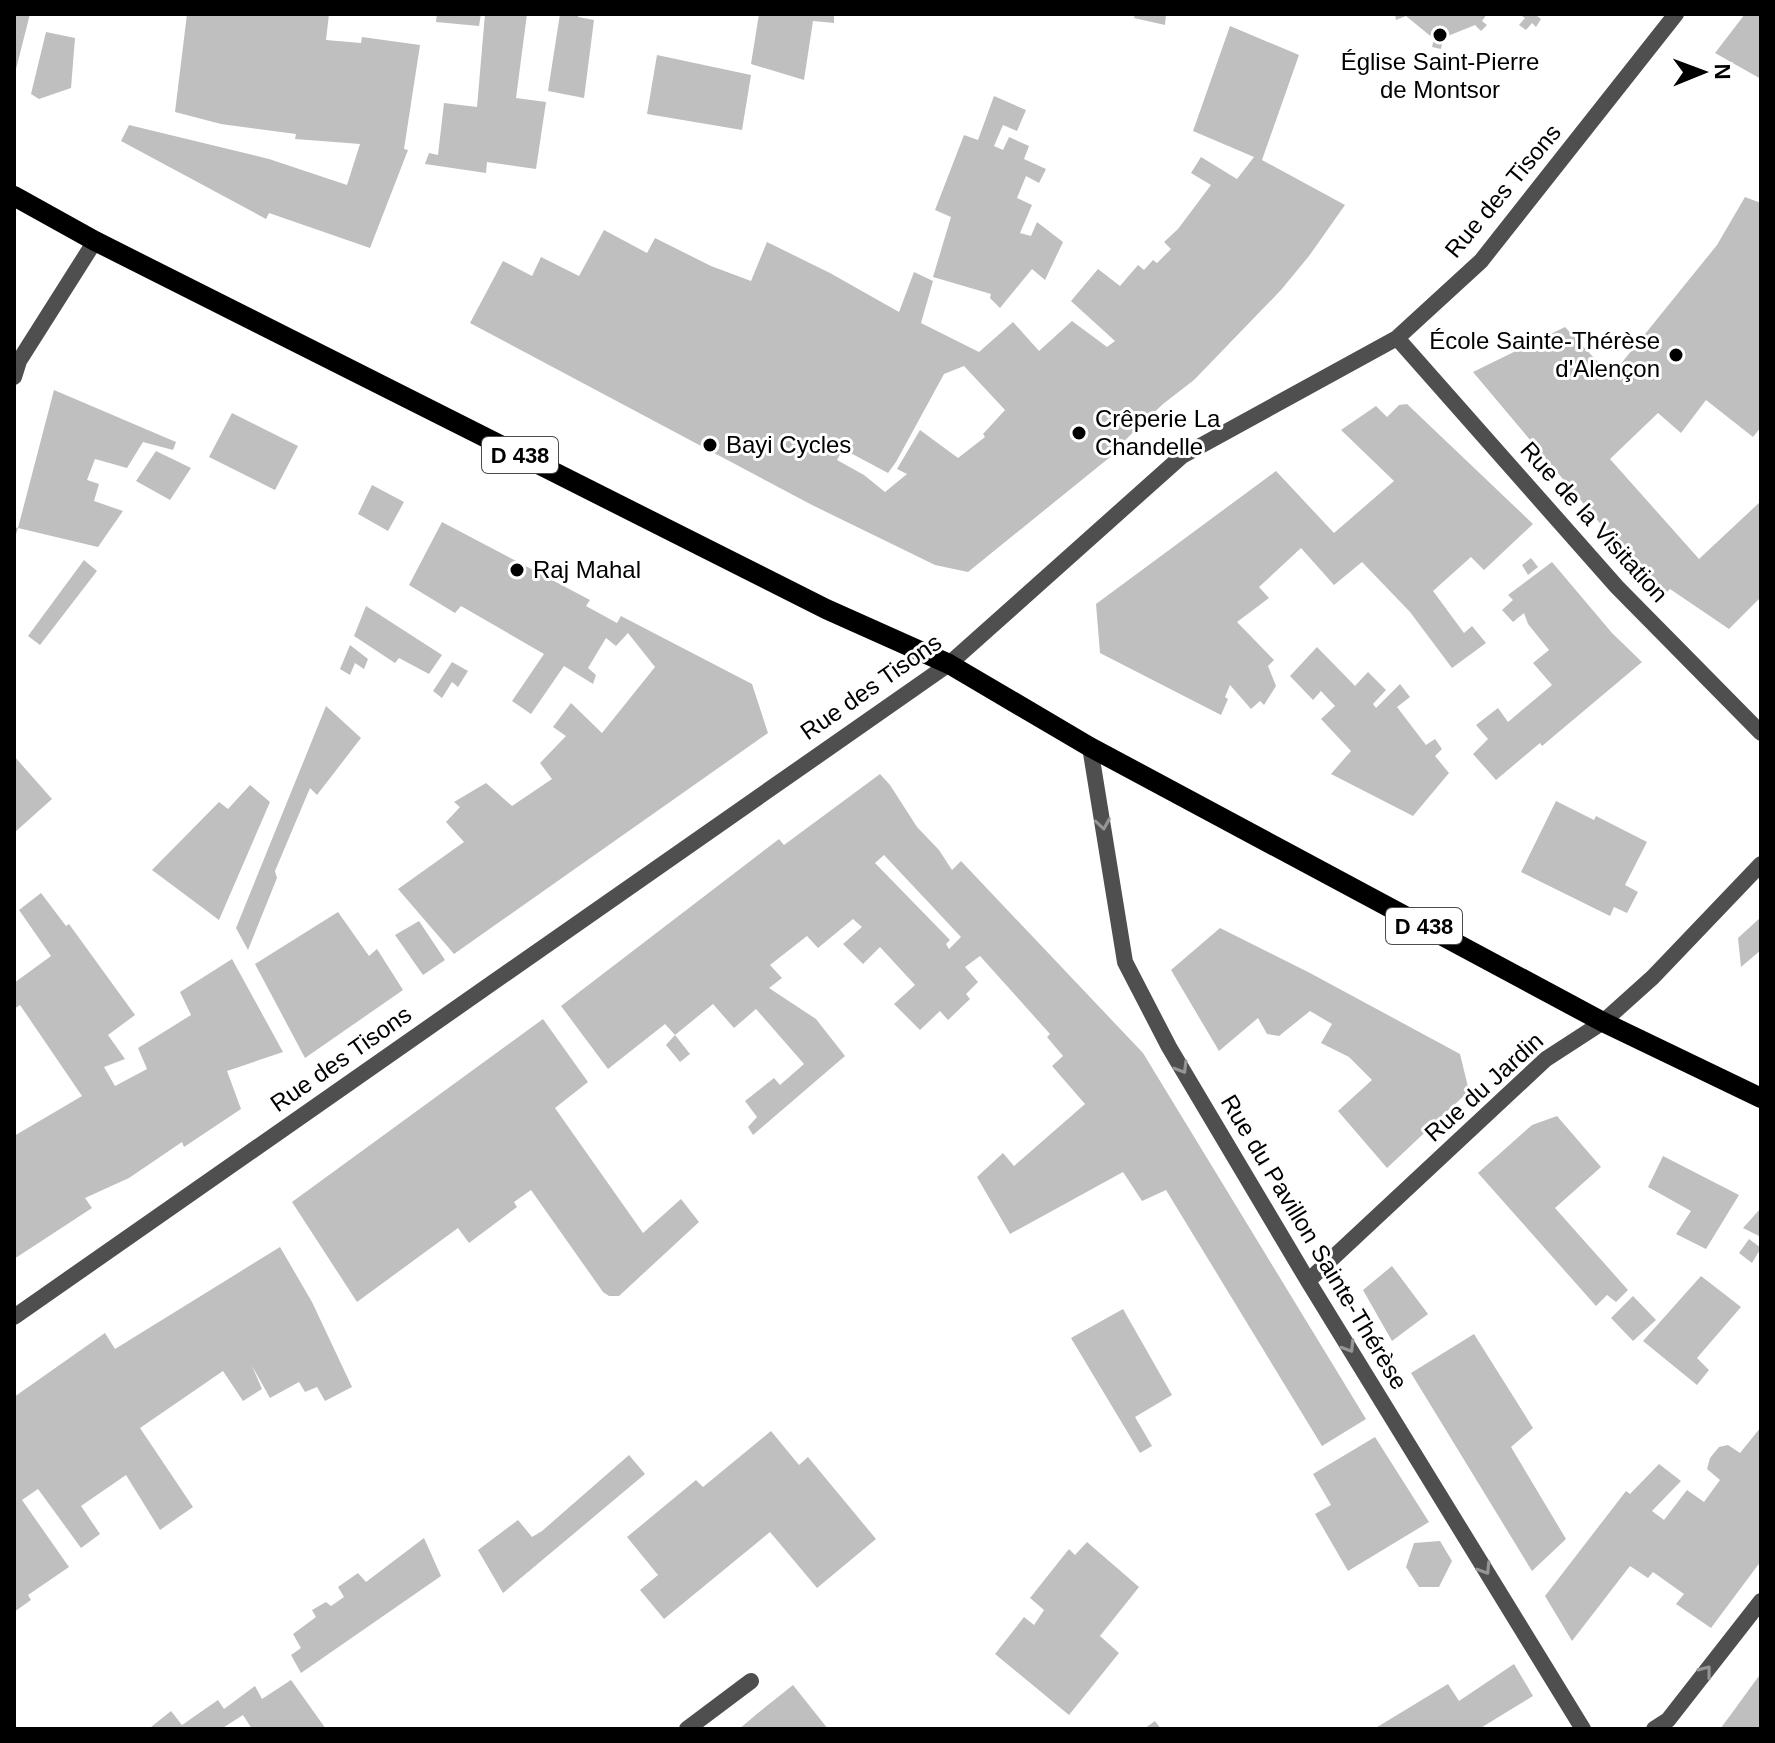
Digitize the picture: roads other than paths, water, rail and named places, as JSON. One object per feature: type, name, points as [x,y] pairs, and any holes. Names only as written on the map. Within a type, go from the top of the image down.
[{"type":"main road","name":"D 438","points":[[14,196],[95,241],[812,602],[949,664],[1090,747],[1603,1022],[1761,1098]]},
{"type":"street","name":"Rue des Tisons","points":[[14,1317],[949,664],[1182,456],[1397,338],[1481,261],[1676,14]]},
{"type":"street","points":[[14,377],[19,361],[95,241]]},
{"type":"street","name":"Rue de la Visitation","points":[[1397,338],[1617,587],[1761,733]]},
{"type":"street","name":"Rue du Pavillon Sainte-Thérèse","points":[[1090,747],[1125,962],[1169,1047],[1308,1281],[1583,1729]]},
{"type":"street","name":"Rue du Jardin","points":[[1308,1281],[1546,1059],[1603,1022],[1653,977],[1761,864]]},
{"type":"street","points":[[1654,1729],[1668,1720],[1761,1601]]},
{"type":"street","points":[[687,1729],[751,1681]]},
{"type":"place","name":"Église Saint-Pierre de Montsor","points":[[1440,35]]},
{"type":"place","name":"École Sainte-Thérèse d'Alençon","points":[[1676,355]]},
{"type":"place","name":"Crêperie La Chandelle","points":[[1079,433]]},
{"type":"place","name":"Bayi Cycles","points":[[710,445]]},
{"type":"place","name":"Raj Mahal","points":[[517,570]]}]
